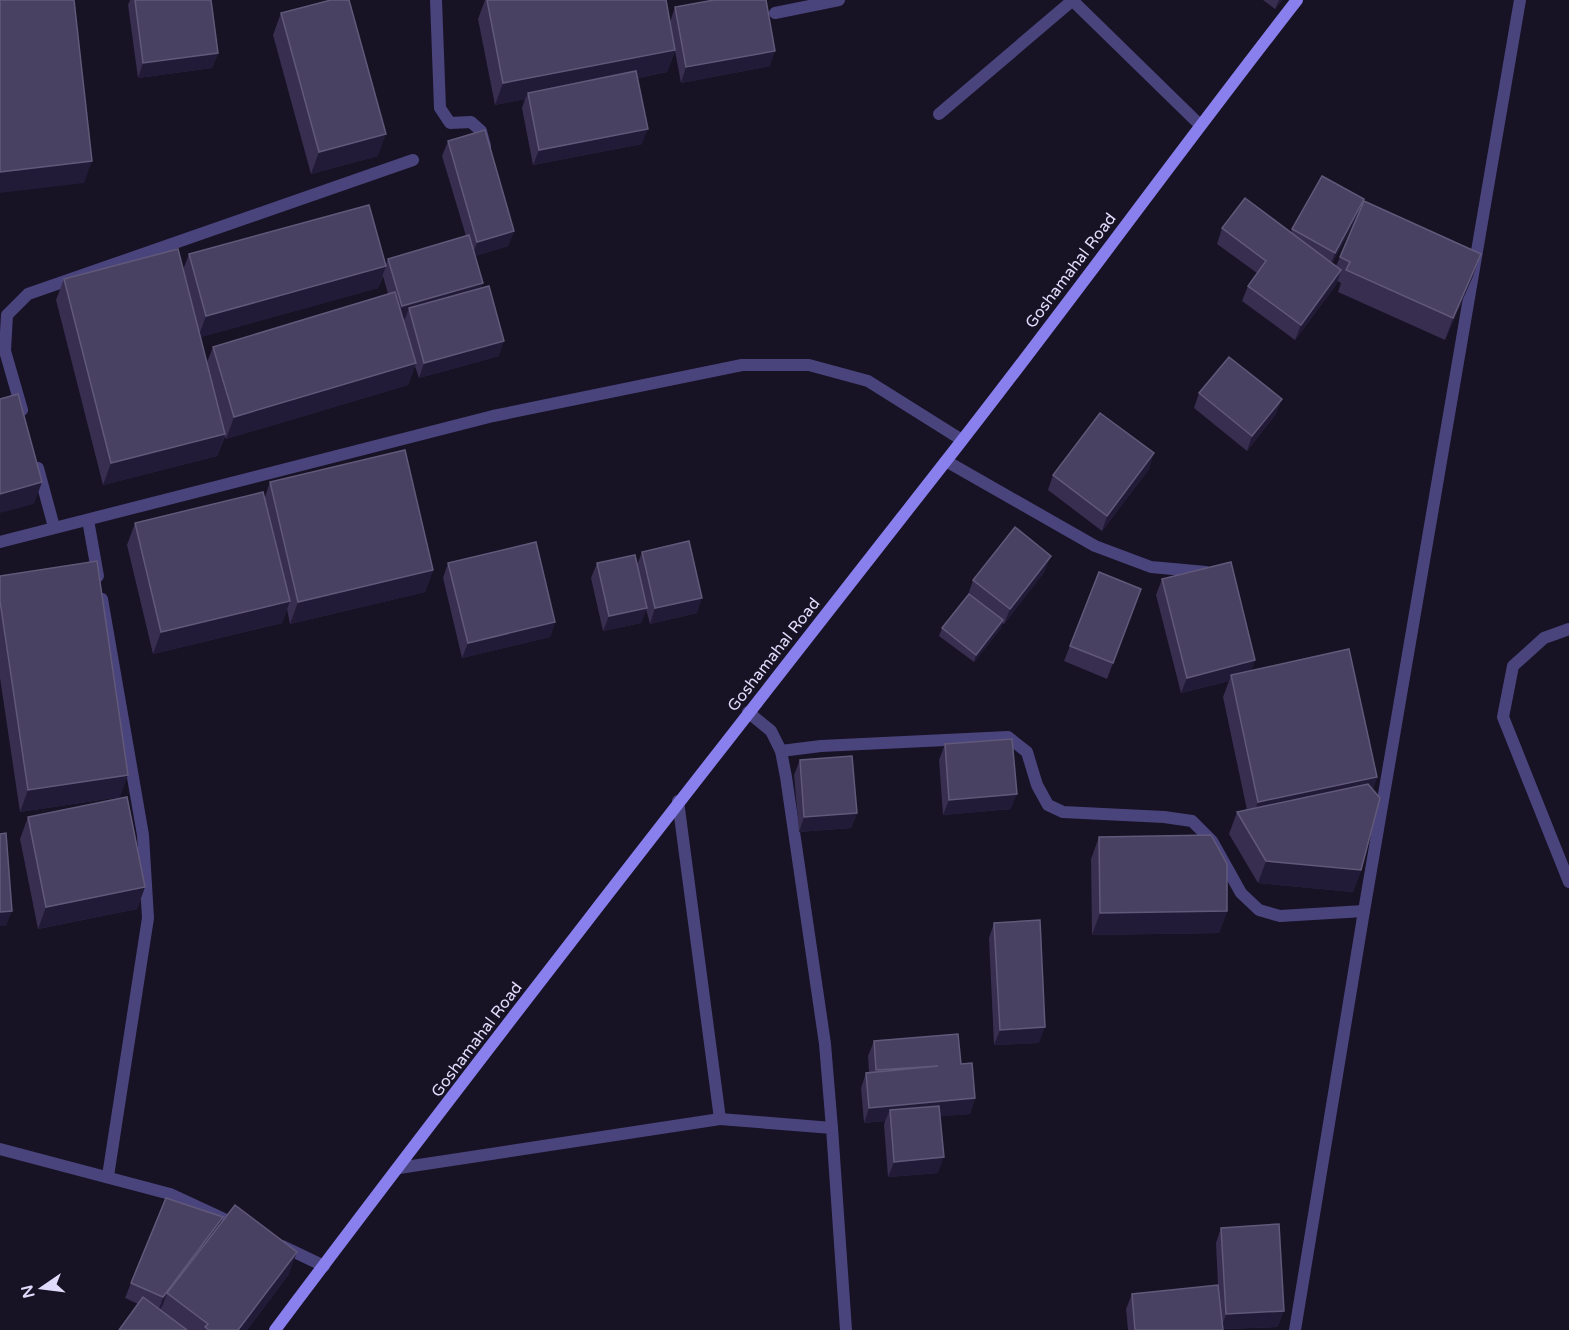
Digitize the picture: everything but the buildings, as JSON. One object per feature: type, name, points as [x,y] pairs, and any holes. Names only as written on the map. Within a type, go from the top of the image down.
[{"type":"main road","name":"Goshamahal Road","points":[[275,1330],[678,801],[962,440],[1297,0]]},
{"type":"street","points":[[436,0],[440,108],[450,123],[471,122],[480,131],[489,163]]},
{"type":"street","points":[[775,13],[839,0]]},
{"type":"street","points":[[939,114],[1072,0],[1200,125]]},
{"type":"street","points":[[1295,1330],[1364,911],[1520,0]]},
{"type":"street","points":[[24,417],[5,351],[7,315],[28,294],[413,160]]},
{"type":"street","points":[[0,542],[493,416],[742,365],[809,365],[868,381],[962,440]]},
{"type":"street","points":[[946,460],[1095,546],[1151,567],[1206,572]]},
{"type":"street","points":[[36,461],[54,527]]},
{"type":"street","points":[[88,520],[143,835],[148,918],[108,1176]]},
{"type":"street","points":[[1569,629],[1544,638],[1513,666],[1503,717],[1569,882]]},
{"type":"street","points":[[748,712],[771,731],[780,751],[788,788],[825,1044],[846,1330]]},
{"type":"street","points":[[780,751],[821,746],[1008,737],[1027,752],[1037,785],[1048,805],[1063,812],[1164,817],[1192,822],[1212,841],[1241,893],[1258,910],[1280,916],[1364,911]]},
{"type":"street","points":[[678,801],[720,1119]]},
{"type":"street","points":[[399,1168],[720,1119],[832,1128]]},
{"type":"street","points":[[0,1149],[170,1194],[252,1232]]},
{"type":"street","points":[[273,1242],[324,1266]]}]
